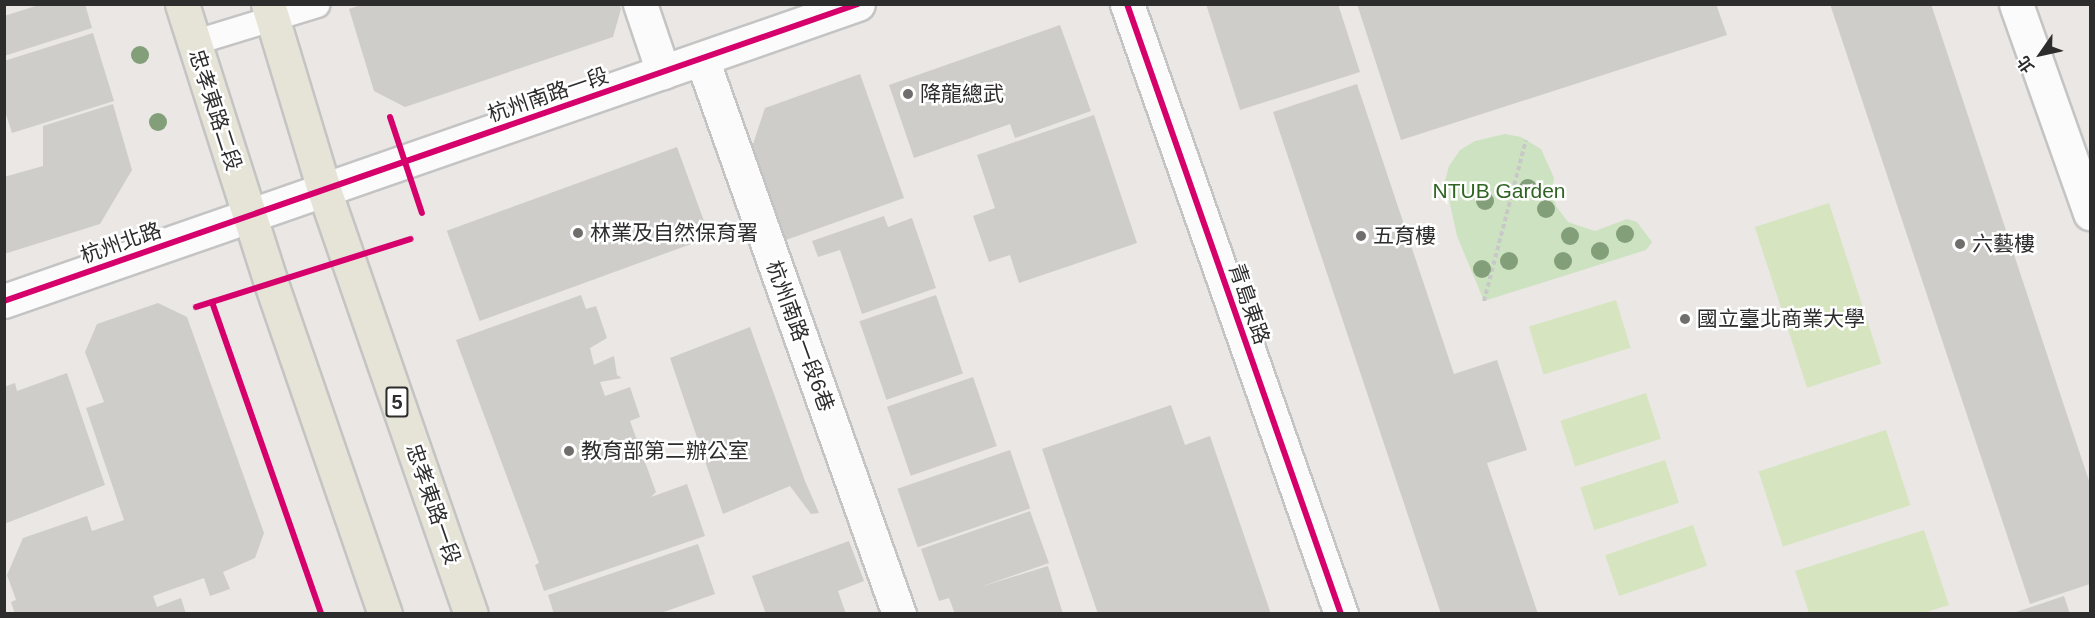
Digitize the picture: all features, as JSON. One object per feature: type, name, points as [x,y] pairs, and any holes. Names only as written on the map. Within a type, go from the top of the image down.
[{"type":"main road","name":"忠孝東路二段","points":[[182,4],[249,216]]},
{"type":"main road","name":"5","points":[[270,11],[324,190]]},
{"type":"main road","name":"忠孝東路一段","points":[[324,190],[471,614]]},
{"type":"main road","points":[[249,216],[386,614]]},
{"type":"street","points":[[640,4],[663,72]]},
{"type":"street","name":"杭州南路一段","points":[[249,216],[858,4]]},
{"type":"street","name":"青島東路","points":[[1127,4],[1341,614]]},
{"type":"street","points":[[2016,4],[2091,213]]},
{"type":"street","name":"杭州南路一段6巷","points":[[702,59],[899,614]]},
{"type":"street","name":"杭州北路","points":[[4,301],[249,216]]},
{"type":"lane","points":[[194,43],[270,11],[317,5]]},
{"type":"path","points":[[1484,301],[1526,140]]},
{"type":"green space","name":"NTUB Garden","points":[[1505,134],[1521,137],[1541,149],[1554,178],[1552,190],[1556,206],[1568,222],[1595,231],[1627,219],[1637,222],[1652,242],[1646,250],[1484,301],[1457,236],[1445,181],[1449,166],[1460,150],[1475,141]]},
{"type":"green space","points":[[1829,203],[1881,364],[1807,388],[1755,227]]},
{"type":"green space","points":[[1616,300],[1631,348],[1544,374],[1529,327]]},
{"type":"green space","points":[[1646,393],[1661,439],[1575,466],[1560,421]]},
{"type":"green space","points":[[1886,430],[1910,505],[1783,547],[1759,471]]},
{"type":"green space","points":[[1665,460],[1679,503],[1594,530],[1580,488]]},
{"type":"green space","points":[[1693,525],[1707,566],[1619,596],[1605,555]]},
{"type":"green space","points":[[1924,530],[1949,605],[1923,613],[1809,613],[1795,571]]},
{"type":"building","points":[[42,4],[85,4],[92,28],[4,56],[4,16]]},
{"type":"building","points":[[364,4],[619,4],[621,9],[613,37],[405,107],[374,91],[349,9]]},
{"type":"building","points":[[1206,4],[1338,4],[1360,72],[1240,110]]},
{"type":"building","points":[[1357,4],[1716,4],[1727,35],[1401,140]]},
{"type":"building","name":"六藝樓","points":[[1830,4],[1931,4],[2090,484],[2090,584],[2030,604]]},
{"type":"building","points":[[1060,25],[1091,111],[1015,138],[1010,124],[914,158],[889,85]]},
{"type":"building","points":[[93,33],[114,101],[12,133],[4,108],[4,61]]},
{"type":"building","points":[[860,74],[904,198],[786,240],[752,147],[765,108]]},
{"type":"building","name":"五育樓","points":[[1357,84],[1454,374],[1497,360],[1527,450],[1487,463],[1538,614],[1441,614],[1273,112]]},
{"type":"building","points":[[113,104],[132,170],[100,224],[4,254],[4,177],[43,166],[43,126]]},
{"type":"building","points":[[1094,115],[1137,243],[1019,283],[1010,255],[989,262],[973,216],[995,208],[977,155]]},
{"type":"building","name":"林業及自然保育署","points":[[677,147],[710,237],[480,321],[447,231]]},
{"type":"building","points":[[884,216],[888,227],[912,218],[936,288],[862,314],[840,250],[818,257],[812,241]]},
{"type":"building","points":[[581,295],[586,309],[596,306],[607,338],[590,348],[594,365],[614,356],[617,375],[622,378],[600,382],[605,396],[630,387],[640,417],[630,421],[656,492],[651,497],[687,484],[705,536],[544,591],[535,565],[539,563],[456,340]]},
{"type":"building","points":[[936,295],[963,373],[886,400],[859,321]]},
{"type":"building","points":[[158,303],[187,317],[264,533],[255,558],[223,572],[230,589],[210,596],[204,578],[153,596],[157,607],[181,598],[186,614],[15,614],[11,602],[16,600],[7,575],[23,538],[87,516],[92,531],[124,520],[86,408],[104,402],[85,352],[97,324]]},
{"type":"building","points":[[750,327],[805,481],[819,513],[811,514],[790,486],[723,514],[670,358]]},
{"type":"building","points":[[67,373],[105,485],[4,524],[4,387],[15,383],[17,391]]},
{"type":"building","points":[[973,377],[997,446],[911,476],[887,407]]},
{"type":"building","points":[[1171,405],[1185,445],[1210,436],[1271,614],[1098,614],[1042,449]]},
{"type":"building","points":[[1010,450],[1030,509],[918,547],[897,489]]},
{"type":"building","points":[[1030,511],[1049,563],[980,587],[1048,566],[1063,614],[955,614],[949,598],[939,601],[921,549]]},
{"type":"building","points":[[849,541],[864,581],[838,591],[846,614],[766,614],[752,576]]},
{"type":"building","points":[[698,544],[715,594],[658,614],[554,614],[548,595]]},
{"type":"building","points":[[2064,596],[2070,614],[2013,614],[2013,613]]},
{"type":"cycle path","points":[[4,301],[858,4]]},
{"type":"cycle path","points":[[1127,4],[1341,614]]},
{"type":"cycle path","points":[[390,117],[422,213]]},
{"type":"cycle path","points":[[196,307],[411,239]]},
{"type":"cycle path","points":[[212,302],[321,614]]},
{"type":"place","name":"降龍總武","points":[[908,94]]},
{"type":"place","name":"林業及自然保育署","points":[[578,233]]},
{"type":"place","name":"五育樓","points":[[1361,236]]},
{"type":"place","name":"六藝樓","points":[[1960,244]]},
{"type":"place","name":"國立臺北商業大學","points":[[1685,319]]},
{"type":"place","name":"教育部第二辦公室","points":[[569,451]]}]
